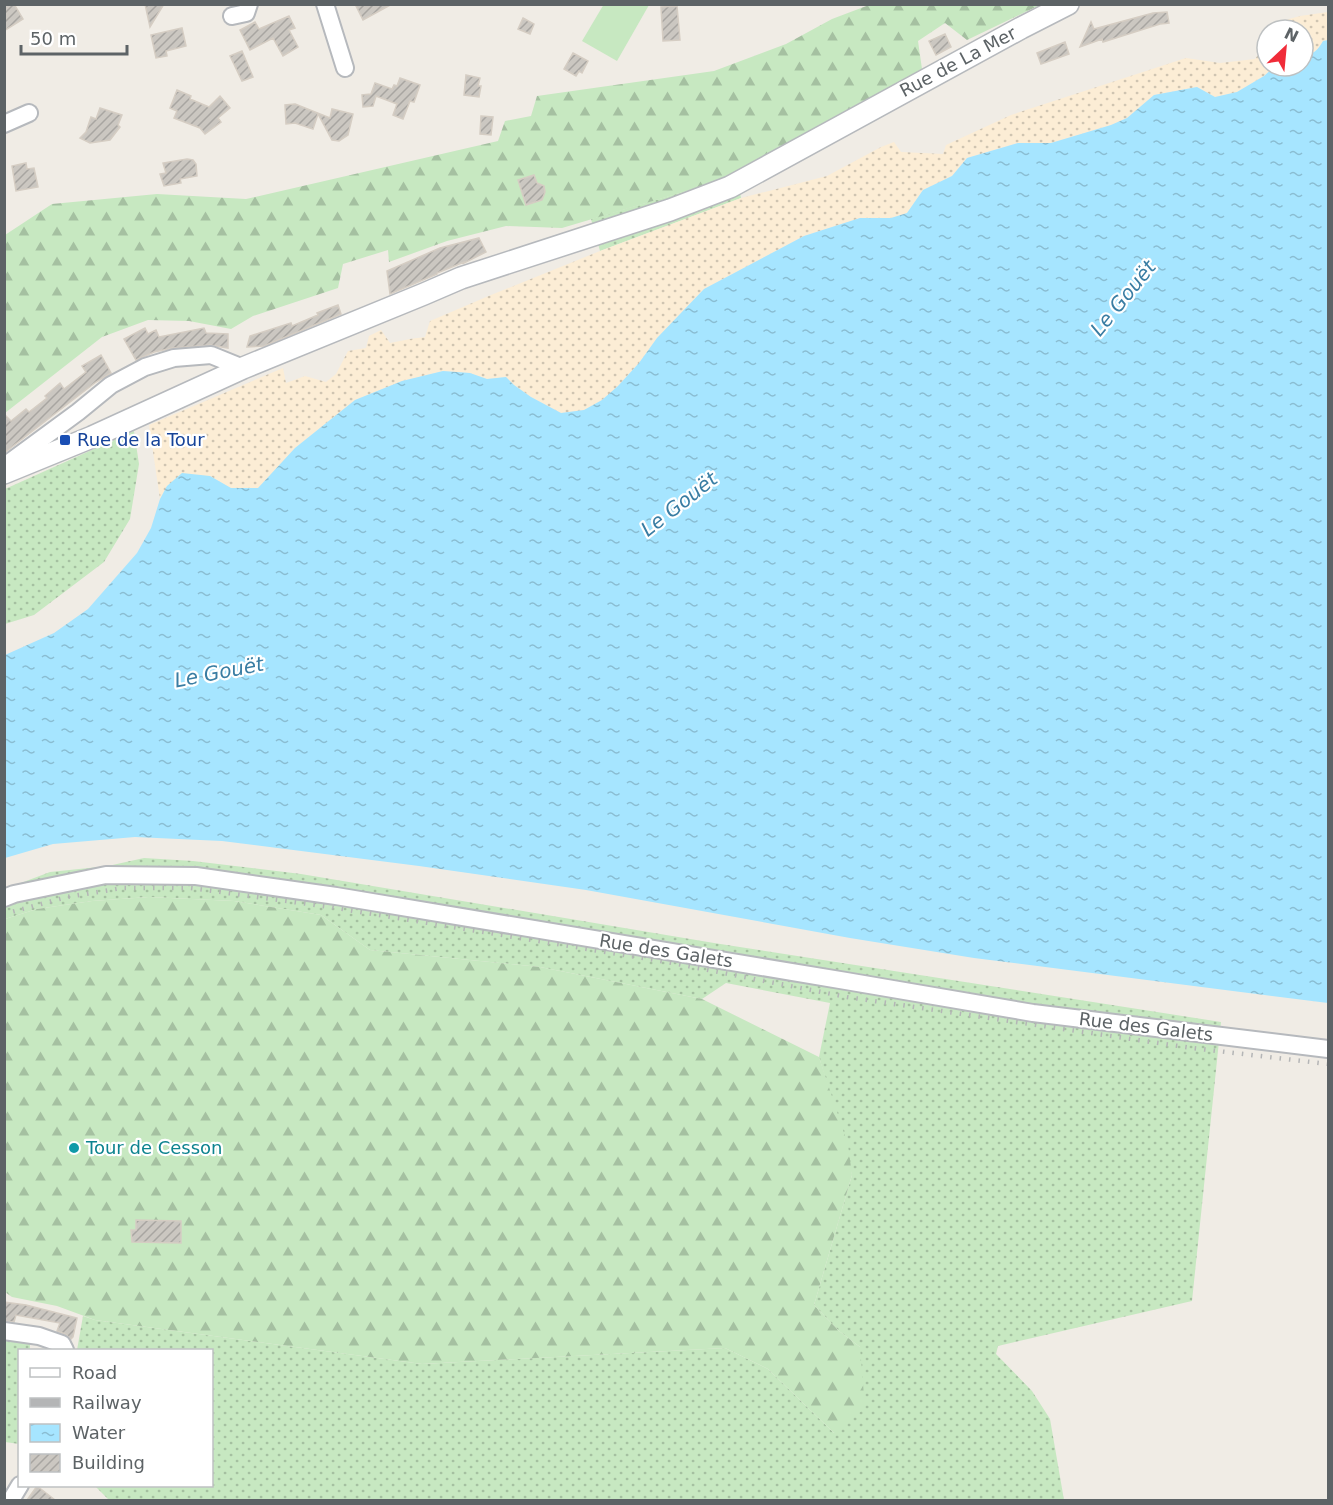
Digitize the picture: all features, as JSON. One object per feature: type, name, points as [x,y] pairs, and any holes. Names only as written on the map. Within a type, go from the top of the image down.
[{"type":"street","points":[[232,16],[246,13],[249,4]]},
{"type":"street","points":[[325,4],[345,68]]},
{"type":"street","name":"Rue de La Mer","points":[[6,473],[93,437],[243,368],[461,278],[670,210],[730,187],[1068,4]]},
{"type":"street","points":[[4,124],[29,113]]},
{"type":"street","points":[[6,473],[10,462],[111,385],[145,367],[174,358],[212,355],[243,368]]},
{"type":"street","name":"Rue des Galets","points":[[4,898],[106,875],[196,876],[336,896],[1033,1013],[1329,1049]]},
{"type":"street","points":[[4,1331],[39,1336],[62,1344],[64,1349]]},
{"type":"street","points":[[11,1500],[19,1487]]},
{"type":"green space","points":[[604,4],[649,5],[617,61],[582,41]]},
{"type":"green space","points":[[869,5],[1040,5],[967,40],[945,23],[918,41],[922,69],[737,176],[562,228],[506,226],[447,241],[389,262],[388,250],[343,264],[338,288],[253,316],[231,329],[189,321],[148,320],[102,337],[5,413],[5,235],[52,204],[157,194],[246,199],[498,141],[505,121],[531,116],[537,96],[714,71],[786,44],[832,19]]},
{"type":"green space","points":[[737,176],[741,198],[600,251],[591,219]]},
{"type":"green space","points":[[134,431],[139,464],[130,519],[104,562],[34,615],[5,624],[5,489]]},
{"type":"green space","points":[[144,858],[193,861],[301,874],[714,943],[1221,1022],[1192,1301],[998,1346],[996,1354],[1032,1391],[1050,1419],[1064,1500],[109,1500],[96,1487],[213,1487],[213,1349],[77,1349],[83,1316],[95,1320],[422,1364],[725,1348],[768,1369],[834,1433],[860,1347],[839,1331],[814,1305],[852,1175],[819,1057],[830,1003],[726,983],[702,999],[540,967],[370,950],[321,915],[234,901],[149,897],[92,901],[37,909],[5,919],[5,889],[50,872],[108,866]]},
{"type":"green space","points":[[149,897],[234,901],[321,915],[370,950],[540,967],[702,999],[819,1057],[848,1145],[852,1175],[814,1305],[839,1331],[860,1347],[865,1408],[834,1433],[768,1369],[725,1348],[422,1364],[95,1320],[57,1306],[12,1297],[5,1292],[5,919],[37,909],[92,901]]},
{"type":"green space","points":[[5,1340],[30,1343],[30,1349],[18,1349],[18,1444],[5,1442]]},
{"type":"sand","points":[[1328,12],[1328,40],[1323,41],[1315,51],[1315,18],[1293,18]]},
{"type":"sand","points":[[1186,58],[1220,63],[1255,59],[1255,78],[1261,78],[1237,92],[1215,97],[1197,87],[1154,95],[1127,118],[1111,125],[1051,143],[1017,143],[967,158],[952,176],[923,190],[907,213],[891,218],[860,218],[804,236],[704,289],[657,338],[618,386],[602,400],[584,410],[561,413],[531,397],[506,377],[487,379],[470,373],[443,371],[402,381],[355,400],[295,448],[258,489],[231,488],[210,476],[167,486],[160,499],[149,425],[283,368],[286,383],[305,376],[326,382],[336,374],[348,351],[366,348],[369,336],[381,330],[390,343],[425,337],[430,321],[491,295],[741,198],[827,176],[894,142],[901,152],[943,154],[946,145],[1011,115]]},
{"type":"water","name":"Le Gouët","points":[[1328,40],[1328,1003],[974,958],[586,890],[222,841],[135,837],[53,844],[5,858],[5,655],[54,633],[88,609],[137,553],[151,528],[160,499],[167,486],[182,473],[210,476],[231,488],[258,488],[295,448],[355,400],[402,381],[443,371],[470,373],[487,379],[506,377],[531,397],[561,413],[584,410],[602,400],[618,386],[657,338],[704,289],[804,236],[860,218],[891,218],[907,213],[923,190],[952,176],[967,158],[1018,143],[1051,143],[1111,125],[1127,118],[1154,95],[1197,87],[1215,97],[1237,92],[1261,78],[1315,78],[1315,51],[1323,41]]},
{"type":"building","points":[[4,4],[14,4],[23,19],[4,31]]},
{"type":"building","points":[[145,4],[164,4],[150,27]]},
{"type":"building","points":[[355,4],[392,4],[363,20]]},
{"type":"building","points":[[677,6],[680,40],[663,41],[661,7]]},
{"type":"building","points":[[1167,12],[1169,23],[1103,42],[1102,39],[1080,47],[1091,22],[1094,29],[1153,13]]},
{"type":"building","points":[[289,16],[295,28],[289,30],[298,47],[283,56],[273,38],[250,50],[240,30],[255,22],[259,29]]},
{"type":"building","points":[[523,18],[534,24],[530,34],[518,29]]},
{"type":"building","points":[[182,28],[186,46],[166,51],[167,56],[156,58],[151,35]]},
{"type":"building","points":[[945,34],[951,47],[936,55],[929,41]]},
{"type":"building","points":[[1065,42],[1069,54],[1041,64],[1037,53]]},
{"type":"building","points":[[242,51],[253,77],[242,81],[230,56]]},
{"type":"building","points":[[573,53],[588,61],[582,73],[579,71],[576,76],[564,69]]},
{"type":"building","points":[[466,75],[480,78],[479,97],[464,95]]},
{"type":"building","points":[[400,78],[420,85],[414,102],[410,101],[403,119],[393,115],[397,104],[376,96],[373,106],[363,107],[362,95],[371,94],[375,83],[392,89],[394,85],[397,86]]},
{"type":"building","points":[[177,90],[191,96],[190,99],[209,107],[220,96],[230,108],[218,118],[221,122],[205,134],[200,128],[174,118],[177,111],[170,108]]},
{"type":"building","points":[[295,104],[330,118],[332,109],[353,114],[348,135],[339,141],[332,140],[318,114],[313,129],[295,123],[286,124],[285,105]]},
{"type":"building","points":[[100,108],[122,115],[118,125],[120,127],[110,140],[90,143],[80,138],[86,132],[91,117],[96,119]]},
{"type":"building","points":[[481,116],[493,117],[491,135],[480,134]]},
{"type":"building","points":[[193,160],[196,164],[197,176],[180,179],[181,183],[164,186],[160,174],[166,173],[163,163]]},
{"type":"building","points":[[26,163],[27,169],[34,168],[38,187],[16,191],[12,166]]},
{"type":"building","points":[[534,175],[537,183],[544,186],[545,192],[542,200],[526,205],[518,180]]},
{"type":"building","points":[[479,238],[486,252],[390,294],[387,271],[440,248]]},
{"type":"building","points":[[338,305],[341,314],[264,346],[247,347],[250,336],[291,323],[292,326]]},
{"type":"building","points":[[145,328],[148,334],[156,330],[159,337],[204,328],[206,333],[228,334],[228,348],[210,345],[173,348],[154,352],[136,360],[124,339]]},
{"type":"building","points":[[101,355],[111,373],[4,453],[4,414],[11,421],[26,409],[29,412],[47,398],[45,396],[60,383],[64,389],[86,372],[82,366]]},
{"type":"building","points":[[136,1220],[181,1221],[181,1243],[132,1242],[131,1230],[136,1230]]},
{"type":"building","points":[[4,1302],[77,1318],[73,1337],[71,1339],[57,1331],[60,1323],[16,1315],[14,1322],[4,1321]]},
{"type":"building","points":[[38,1487],[55,1500],[27,1500]]},
{"type":"railway","points":[[4,914],[67,897],[122,888],[191,888],[330,907],[667,962],[847,997],[1192,1048],[1328,1064]]},
{"type":"place","name":"Rue de la Tour","points":[[65,440]]},
{"type":"place","name":"Tour de Cesson","points":[[74,1148]]}]
